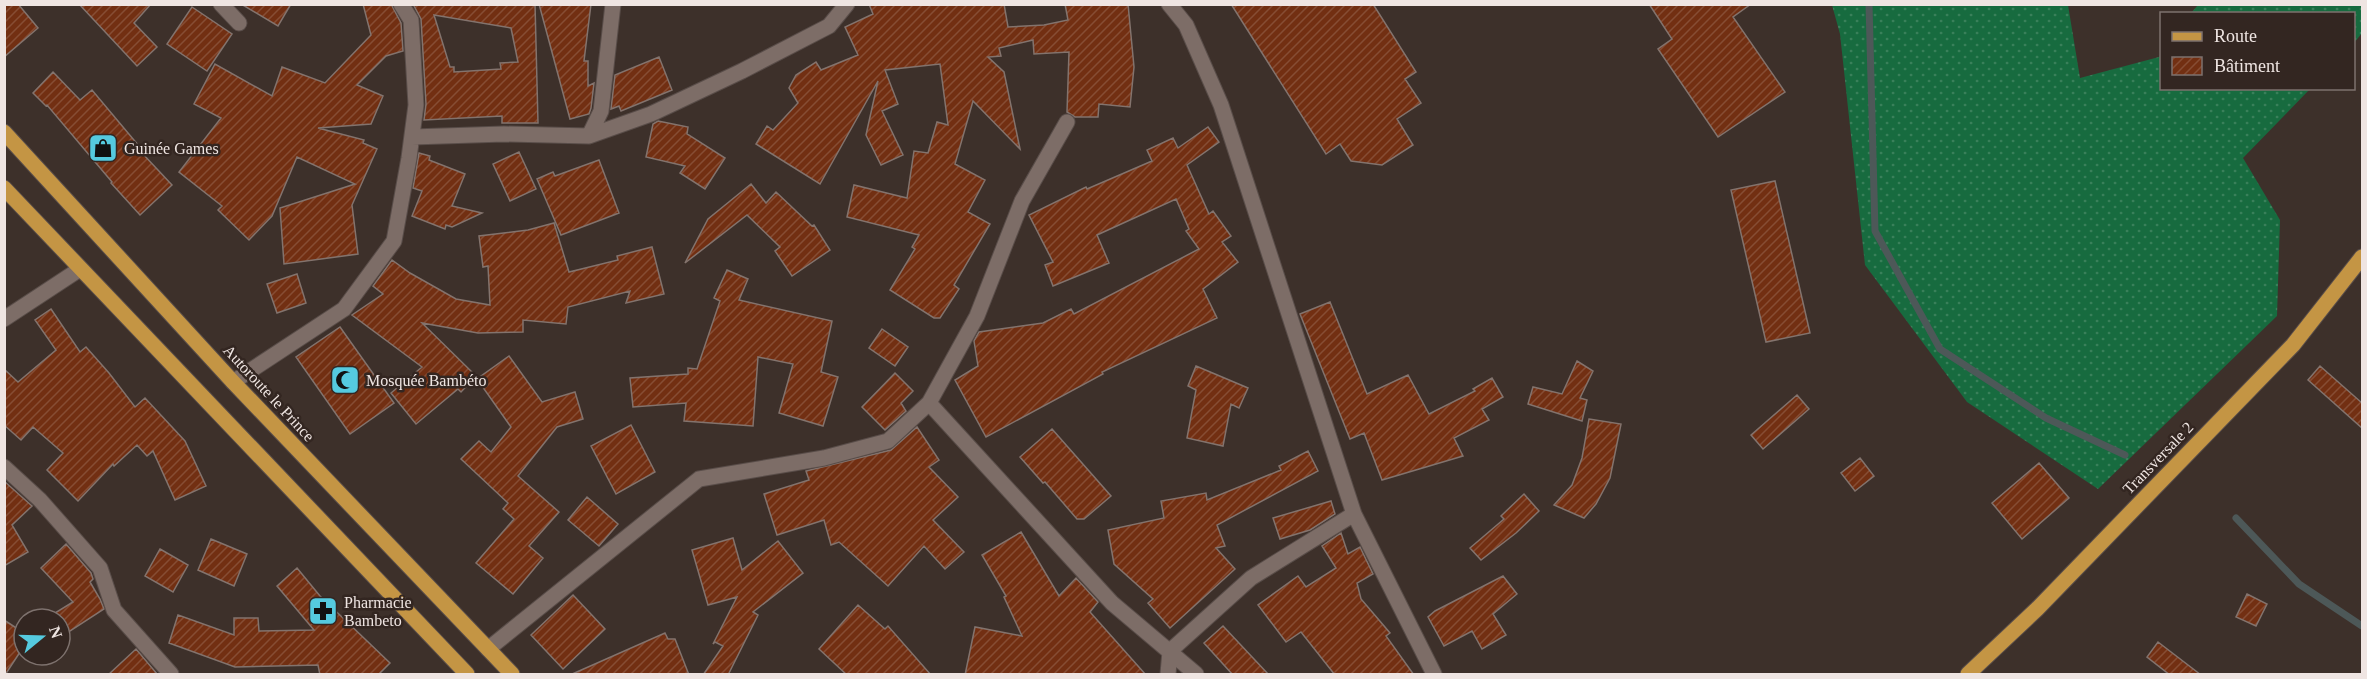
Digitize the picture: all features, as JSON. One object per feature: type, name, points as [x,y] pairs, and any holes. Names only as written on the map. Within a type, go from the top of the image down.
[{"type":"main road","name":"Autoroute le Prince","points":[[4,132],[233,382],[512,675]]},
{"type":"main road","points":[[4,188],[463,674]]},
{"type":"main road","name":"Transversale 2","points":[[1968,675],[2037,609],[2293,345],[2362,257]]},
{"type":"main road","points":[[488,649],[518,675]]},
{"type":"street","points":[[221,4],[239,23]]},
{"type":"street","points":[[233,382],[344,309],[394,241],[416,105],[411,20],[401,4]]},
{"type":"street","points":[[589,136],[601,111],[613,4]]},
{"type":"street","points":[[412,137],[504,134],[589,136],[651,114],[742,71],[828,26],[847,4]]},
{"type":"street","points":[[1169,4],[1186,25],[1221,105],[1354,514],[1434,675]]},
{"type":"street","points":[[488,649],[699,479],[824,458],[888,441],[929,403],[977,316],[1022,201],[1067,122]]},
{"type":"street","points":[[4,319],[80,269]]},
{"type":"street","points":[[929,403],[1112,603],[1196,675]]},
{"type":"street","points":[[4,467],[40,500],[100,568],[114,610],[171,675]]},
{"type":"street","points":[[1168,675],[1170,651],[1251,578],[1354,514]]},
{"type":"green space","points":[[1832,5],[2068,5],[2080,78],[2160,55],[2160,90],[2309,90],[2243,158],[2280,220],[2277,316],[2098,489],[1967,402],[1865,265],[1840,34]]},
{"type":"green space","points":[[2198,5],[2362,5],[2362,33],[2355,42],[2355,12],[2192,12]]},
{"type":"building","points":[[4,4],[18,4],[38,28],[4,57]]},
{"type":"building","points":[[79,4],[151,4],[134,23],[157,47],[137,66]]},
{"type":"building","points":[[241,4],[291,4],[278,26]]},
{"type":"building","points":[[363,4],[391,4],[401,23],[403,51],[386,56],[357,85],[383,96],[371,124],[318,128],[364,140],[363,143],[377,149],[352,205],[358,254],[284,264],[280,208],[355,184],[297,157],[272,216],[249,240],[218,210],[222,206],[179,172],[221,118],[194,104],[215,64],[272,96],[282,67],[325,83],[371,35]]},
{"type":"building","points":[[413,4],[535,4],[538,123],[502,123],[502,116],[424,120],[426,104],[421,19]],"holes":[[[434,15],[511,28],[518,62],[500,63],[501,69],[454,72],[454,67],[450,67]]]},
{"type":"building","points":[[539,4],[591,4],[584,61],[588,61],[588,86],[594,83],[589,114],[570,119]]},
{"type":"building","points":[[869,4],[1004,4],[1008,27],[1044,25],[1068,20],[1065,4],[1128,4],[1134,67],[1130,107],[1099,104],[1098,117],[1075,117],[1067,112],[1069,52],[1034,54],[1033,40],[999,48],[1001,56],[988,57],[1004,72],[1020,149],[973,101],[955,164],[985,180],[968,212],[990,224],[954,285],[959,289],[940,318],[934,318],[890,290],[915,249],[912,247],[919,235],[847,217],[854,185],[907,198],[914,151],[928,153],[937,122],[948,125],[940,64],[885,70],[898,104],[882,111],[903,155],[881,165],[866,135],[878,81],[820,184],[756,144],[767,126],[773,130],[798,103],[789,88],[796,75],[816,62],[821,70],[858,55],[845,27],[873,14]]},
{"type":"building","points":[[1231,4],[1373,4],[1416,72],[1405,79],[1421,103],[1397,119],[1413,145],[1382,165],[1351,161],[1340,144],[1326,154]]},
{"type":"building","points":[[1649,4],[1751,4],[1733,17],[1785,92],[1718,137],[1658,49],[1672,39]]},
{"type":"building","points":[[192,7],[232,34],[207,71],[167,44]]},
{"type":"building","points":[[659,57],[672,90],[621,111],[619,106],[611,109],[615,75]]},
{"type":"building","points":[[53,72],[80,100],[92,90],[144,152],[142,153],[172,185],[140,215],[47,105],[33,93]]},
{"type":"building","points":[[658,121],[688,127],[687,134],[725,158],[705,189],[680,173],[685,166],[646,157],[653,124]]},
{"type":"building","points":[[1208,127],[1219,142],[1187,165],[1209,214],[1213,211],[1231,236],[1222,242],[1238,262],[1203,289],[1217,318],[1102,372],[1103,374],[986,437],[955,380],[978,366],[974,341],[979,332],[1043,323],[1071,309],[1074,314],[1199,249],[1186,231],[1189,229],[1176,199],[1097,235],[1109,263],[1053,286],[1045,265],[1053,262],[1029,215],[1086,187],[1087,189],[1152,161],[1147,150],[1173,138],[1178,148]]},
{"type":"building","points":[[519,152],[536,189],[510,201],[493,164]]},
{"type":"building","points":[[419,153],[430,156],[429,160],[465,174],[452,206],[482,213],[452,227],[446,225],[445,229],[412,216],[422,191],[413,188]]},
{"type":"building","points":[[599,160],[619,213],[561,235],[537,179],[553,172],[555,176]]},
{"type":"building","points":[[1775,181],[1810,333],[1766,342],[1731,190]]},
{"type":"building","points":[[751,184],[766,203],[776,192],[812,226],[814,225],[830,250],[792,276],[775,251],[780,247],[747,215],[685,263],[708,219]]},
{"type":"building","points":[[554,223],[569,272],[618,260],[617,256],[652,247],[664,294],[626,303],[630,291],[568,307],[566,324],[523,320],[523,332],[478,333],[422,323],[476,376],[461,392],[458,389],[416,424],[391,393],[422,367],[352,315],[383,294],[373,286],[392,260],[456,299],[490,305],[488,266],[483,267],[479,236],[528,230]]},
{"type":"building","points":[[727,270],[748,279],[739,300],[832,321],[821,372],[838,377],[823,426],[779,413],[793,364],[758,357],[753,426],[684,421],[686,403],[633,407],[630,378],[688,374],[688,368],[697,369],[720,301],[714,298]]},
{"type":"building","points":[[297,274],[306,303],[277,313],[267,284]]},
{"type":"building","points":[[1330,302],[1367,394],[1408,375],[1429,414],[1475,391],[1473,389],[1492,378],[1503,397],[1482,409],[1489,420],[1454,438],[1463,456],[1382,480],[1364,433],[1350,439],[1300,314]]},
{"type":"building","points":[[51,309],[80,352],[86,347],[135,407],[145,398],[185,441],[206,486],[175,500],[153,451],[147,456],[137,445],[114,466],[113,464],[78,501],[47,470],[63,453],[33,427],[21,440],[4,425],[4,369],[18,382],[56,350],[35,320]]},
{"type":"building","name":"Mosquée Bambéto","points":[[340,327],[394,403],[350,434],[296,357]]},
{"type":"building","points":[[882,329],[908,347],[895,366],[869,348]]},
{"type":"building","points":[[509,356],[542,402],[575,392],[583,419],[557,427],[518,476],[559,512],[529,546],[543,558],[513,594],[476,563],[514,519],[503,509],[508,503],[461,459],[479,441],[491,452],[511,427],[477,379]]},
{"type":"building","points":[[1577,361],[1593,371],[1580,398],[1587,400],[1582,421],[1528,404],[1533,387],[1562,394]]},
{"type":"building","points":[[1196,366],[1248,388],[1239,408],[1231,404],[1223,446],[1187,438],[1196,390],[1188,386]]},
{"type":"building","points":[[2320,366],[2362,403],[2362,428],[2308,380]]},
{"type":"building","points":[[895,373],[913,391],[901,403],[906,411],[885,430],[862,407]]},
{"type":"building","points":[[1797,395],[1809,409],[1763,449],[1751,435]]},
{"type":"building","points":[[1589,419],[1621,424],[1610,478],[1596,504],[1584,518],[1554,505],[1572,485],[1582,458]]},
{"type":"building","points":[[631,425],[655,472],[616,494],[591,446]]},
{"type":"building","points":[[917,427],[939,460],[929,467],[958,497],[933,520],[964,552],[945,569],[924,546],[888,586],[839,542],[831,545],[824,520],[777,535],[764,494],[809,480],[806,471],[891,450]]},
{"type":"building","points":[[1052,429],[1111,496],[1084,519],[1077,519],[1020,457]]},
{"type":"building","points":[[1308,451],[1318,471],[1217,525],[1225,546],[1216,548],[1235,569],[1170,628],[1148,603],[1153,599],[1114,564],[1108,530],[1164,518],[1161,501],[1206,493],[1207,500],[1281,470],[1279,466]]},
{"type":"building","points":[[1860,458],[1874,476],[1855,491],[1841,473]]},
{"type":"building","points":[[2039,463],[2069,498],[2022,539],[1992,503]]},
{"type":"building","points":[[4,481],[32,506],[12,525],[28,552],[4,566]]},
{"type":"building","points":[[1524,494],[1539,511],[1516,533],[1481,560],[1470,548],[1504,519],[1501,516]]},
{"type":"building","points":[[587,497],[618,524],[599,546],[568,520]]},
{"type":"building","points":[[1331,501],[1335,514],[1310,530],[1280,539],[1273,518]]},
{"type":"building","points":[[1021,532],[1059,596],[1076,578],[1098,602],[1090,612],[1146,675],[965,675],[975,627],[1022,636],[1004,597],[1006,596],[982,555]]},
{"type":"building","points":[[1341,533],[1348,554],[1360,547],[1373,574],[1357,583],[1361,599],[1390,633],[1386,636],[1414,675],[1335,675],[1301,632],[1286,642],[1258,605],[1298,576],[1306,587],[1336,568],[1322,546]]},
{"type":"building","points":[[733,538],[742,570],[778,541],[803,573],[753,612],[758,615],[728,675],[703,675],[723,646],[715,642],[713,644],[737,597],[708,605],[692,550]]},
{"type":"building","points":[[211,539],[247,554],[234,586],[198,570]]},
{"type":"building","points":[[66,544],[91,573],[93,579],[90,582],[104,609],[72,630],[72,607],[65,607],[73,602],[41,568]]},
{"type":"building","points":[[160,549],[188,565],[173,592],[145,576]]},
{"type":"building","points":[[297,568],[320,596],[390,663],[378,675],[320,675],[318,665],[235,667],[169,643],[178,615],[234,635],[234,618],[258,618],[259,631],[314,630],[277,586]]},
{"type":"building","points":[[1503,576],[1517,594],[1493,614],[1506,635],[1482,649],[1472,631],[1444,646],[1428,617],[1435,611]]},
{"type":"building","points":[[2247,594],[2267,604],[2256,626],[2236,617]]},
{"type":"building","points":[[573,595],[605,629],[563,669],[531,635]]},
{"type":"building","points":[[858,605],[885,629],[888,626],[931,675],[847,675],[819,649]]},
{"type":"building","points":[[4,620],[12,625],[12,664],[5,675]]},
{"type":"building","points":[[1223,626],[1269,675],[1233,675],[1204,643]]},
{"type":"building","points":[[665,633],[668,639],[675,639],[689,675],[570,675]]},
{"type":"building","points":[[2158,642],[2201,675],[2170,675],[2147,657]]},
{"type":"building","points":[[136,649],[158,675],[108,675]]},
{"type":"waterway","points":[[1869,4],[1875,231],[1940,349],[2046,418],[2125,455]]},
{"type":"waterway","points":[[2236,518],[2299,584],[2362,626]]},
{"type":"place","name":"Guinée Games","points":[[103,148]]},
{"type":"place","name":"Mosquée Bambéto","points":[[345,380]]},
{"type":"place","name":"Pharmacie Bambeto","points":[[323,611]]}]
